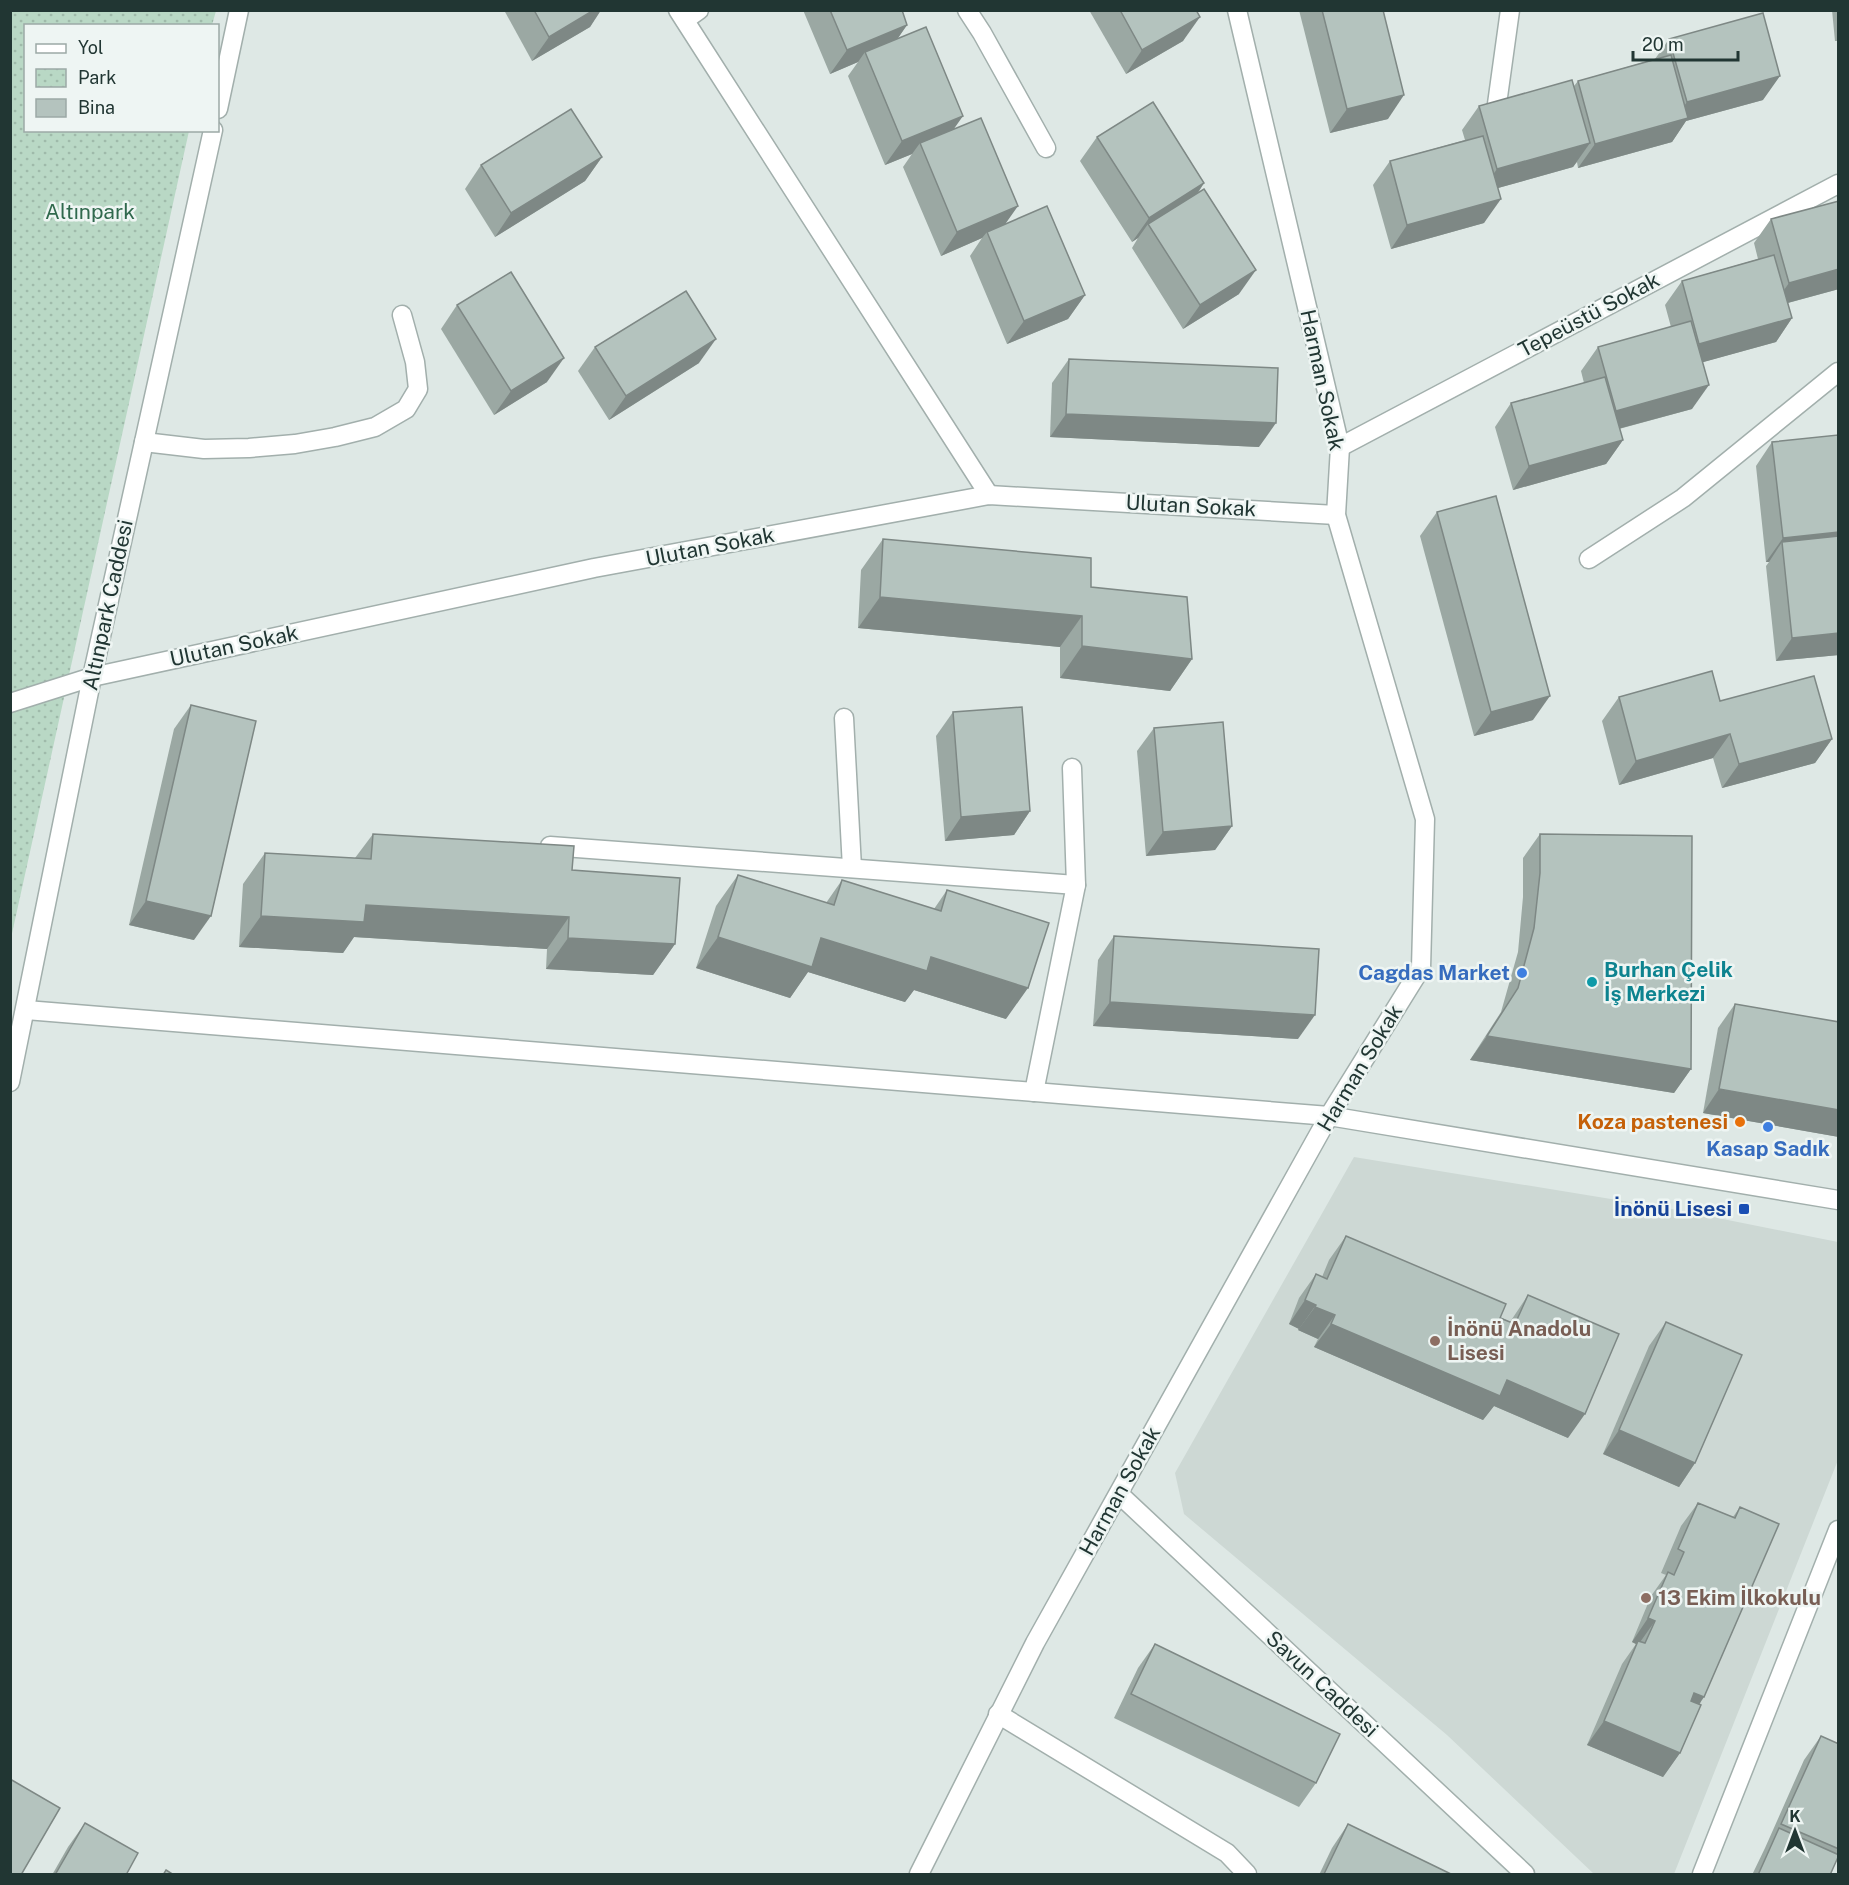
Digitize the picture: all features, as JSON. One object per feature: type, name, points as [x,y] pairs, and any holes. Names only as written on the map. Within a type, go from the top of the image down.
[{"type":"street","points":[[219,104],[239,10]]},
{"type":"street","points":[[967,10],[1046,148]]},
{"type":"street","name":"Harman Sokak","points":[[919,1875],[1035,1643],[1329,1116],[1421,968],[1425,819],[1336,515],[1340,447],[1237,10]]},
{"type":"street","points":[[1497,104],[1510,10]]},
{"type":"street","points":[[687,14],[989,495]]},
{"type":"street","name":"Altınpark Caddesi","points":[[10,1082],[92,677],[213,132]]},
{"type":"street","name":"Tepeüstü Sokak","points":[[1340,447],[1839,184]]},
{"type":"street","points":[[144,442],[204,448],[249,448],[295,444],[375,427],[406,409],[418,389],[416,362],[402,315]]},
{"type":"street","points":[[1589,559],[1683,498],[1839,372]]},
{"type":"street","name":"Ulutan Sokak","points":[[10,703],[92,677],[594,568],[989,495],[1336,515]]},
{"type":"street","points":[[844,718],[852,868]]},
{"type":"street","points":[[1034,1092],[1076,885],[1072,768]]},
{"type":"street","points":[[535,845],[1076,885]]},
{"type":"street","points":[[26,1010],[1329,1116],[1839,1200]]},
{"type":"street","name":"Savun Caddesi","points":[[1119,1494],[1525,1875]]},
{"type":"street","points":[[1702,1875],[1839,1530]]},
{"type":"street","points":[[998,1714],[1227,1853],[1247,1875]]},
{"type":"shaded area","points":[[1354,1157],[1678,1210],[1838,1242],[1838,1460],[1674,1874],[1594,1874],[1447,1735],[1184,1514],[1175,1473]]},
{"type":"green space","name":"Altınpark","points":[[11,11],[216,11],[212,24],[24,24],[24,132],[189,132],[11,938]]},
{"type":"building","points":[[534,10],[594,10],[549,37]]},
{"type":"building","points":[[830,10],[902,10],[907,25],[847,50]]},
{"type":"building","points":[[1120,10],[1196,10],[1200,17],[1142,50]]},
{"type":"building","points":[[1322,10],[1383,10],[1404,95],[1347,109]]},
{"type":"building","points":[[1763,13],[1780,76],[1687,102],[1669,39]]},
{"type":"building","points":[[926,27],[963,116],[902,141],[865,52]]},
{"type":"building","points":[[1671,55],[1688,118],[1595,144],[1578,81]]},
{"type":"building","points":[[1572,80],[1590,143],[1497,169],[1479,106]]},
{"type":"building","points":[[1153,102],[1204,183],[1149,218],[1097,137]]},
{"type":"building","points":[[571,109],[602,157],[511,213],[481,165]]},
{"type":"building","points":[[981,118],[1018,206],[957,232],[920,143]]},
{"type":"building","points":[[1483,136],[1501,199],[1407,225],[1390,161]]},
{"type":"building","points":[[1204,189],[1256,270],[1200,305],[1148,224]]},
{"type":"building","points":[[1839,201],[1839,269],[1789,283],[1771,219]]},
{"type":"building","points":[[1047,206],[1085,295],[1024,321],[987,232]]},
{"type":"building","points":[[1774,255],[1792,318],[1699,344],[1682,281]]},
{"type":"building","points":[[511,272],[564,358],[511,391],[457,305]]},
{"type":"building","points":[[686,291],[716,339],[626,396],[595,347]]},
{"type":"building","points":[[1691,321],[1709,385],[1616,411],[1598,347]]},
{"type":"building","points":[[1069,359],[1278,368],[1276,423],[1066,414]]},
{"type":"building","points":[[1605,377],[1623,440],[1529,466],[1511,403]]},
{"type":"building","points":[[1838,435],[1839,532],[1783,538],[1772,442]]},
{"type":"building","points":[[1496,496],[1550,696],[1491,712],[1437,512]]},
{"type":"building","points":[[1839,536],[1839,633],[1792,638],[1782,542]]},
{"type":"building","points":[[883,539],[1091,558],[1091,587],[1187,597],[1192,659],[1082,646],[1082,616],[880,597]]},
{"type":"building","points":[[1712,671],[1720,701],[1814,676],[1832,739],[1739,764],[1730,734],[1636,761],[1619,697]]},
{"type":"building","points":[[191,705],[256,721],[211,916],[146,901]]},
{"type":"building","points":[[1022,707],[1030,811],[961,817],[953,712]]},
{"type":"building","points":[[1223,722],[1232,826],[1163,832],[1154,728]]},
{"type":"building","points":[[373,834],[574,846],[572,870],[680,878],[675,944],[568,938],[569,917],[366,905],[364,922],[261,916],[265,853],[371,859]]},
{"type":"building","name":"Burhan Çelik İş Merkezi","points":[[1540,834],[1692,836],[1691,1069],[1487,1036],[1518,988],[1534,928],[1540,873]]},
{"type":"building","points":[[738,875],[834,905],[842,880],[941,911],[947,890],[1049,923],[1028,988],[931,957],[927,971],[821,938],[812,967],[718,937]]},
{"type":"building","points":[[1114,936],[1319,949],[1315,1015],[1110,1002]]},
{"type":"building","points":[[1735,1004],[1839,1022],[1839,1110],[1719,1089]]},
{"type":"building","points":[[1346,1236],[1506,1304],[1500,1318],[1515,1324],[1528,1295],[1619,1334],[1585,1414],[1507,1380],[1500,1396],[1331,1324],[1335,1315],[1305,1300],[1316,1274],[1327,1279]]},
{"type":"building","points":[[1666,1322],[1742,1355],[1695,1463],[1619,1430]]},
{"type":"building","points":[[1698,1503],[1735,1518],[1740,1507],[1779,1524],[1704,1697],[1694,1693],[1691,1701],[1701,1705],[1680,1753],[1604,1721],[1638,1641],[1645,1643],[1655,1621],[1648,1618],[1668,1572],[1674,1575],[1684,1552],[1678,1549]]},
{"type":"building","points":[[1155,1644],[1340,1734],[1316,1783],[1131,1694]]},
{"type":"building","points":[[1821,1736],[1839,1744],[1839,1849],[1781,1824]]},
{"type":"building","points":[[10,1779],[60,1808],[21,1875],[10,1875]]},
{"type":"building","points":[[85,1823],[138,1853],[126,1875],[55,1875]]},
{"type":"building","points":[[1348,1824],[1453,1875],[1325,1875]]},
{"type":"building","points":[[1779,1828],[1839,1855],[1830,1875],[1758,1875]]},
{"type":"building","points":[[166,1870],[174,1875],[163,1875]]},
{"type":"place","name":"Cagdas Market","points":[[1522,973]]},
{"type":"place","name":"Burhan Çelik İş Merkezi","points":[[1592,982]]},
{"type":"place","name":"Koza pastenesi","points":[[1740,1122]]},
{"type":"place","name":"Kasap Sadık","points":[[1768,1127]]},
{"type":"place","name":"İnönü Lisesi","points":[[1744,1209]]},
{"type":"place","name":"İnönü Anadolu Lisesi","points":[[1435,1341]]},
{"type":"place","name":"13 Ekim İlkokulu","points":[[1646,1598]]}]
